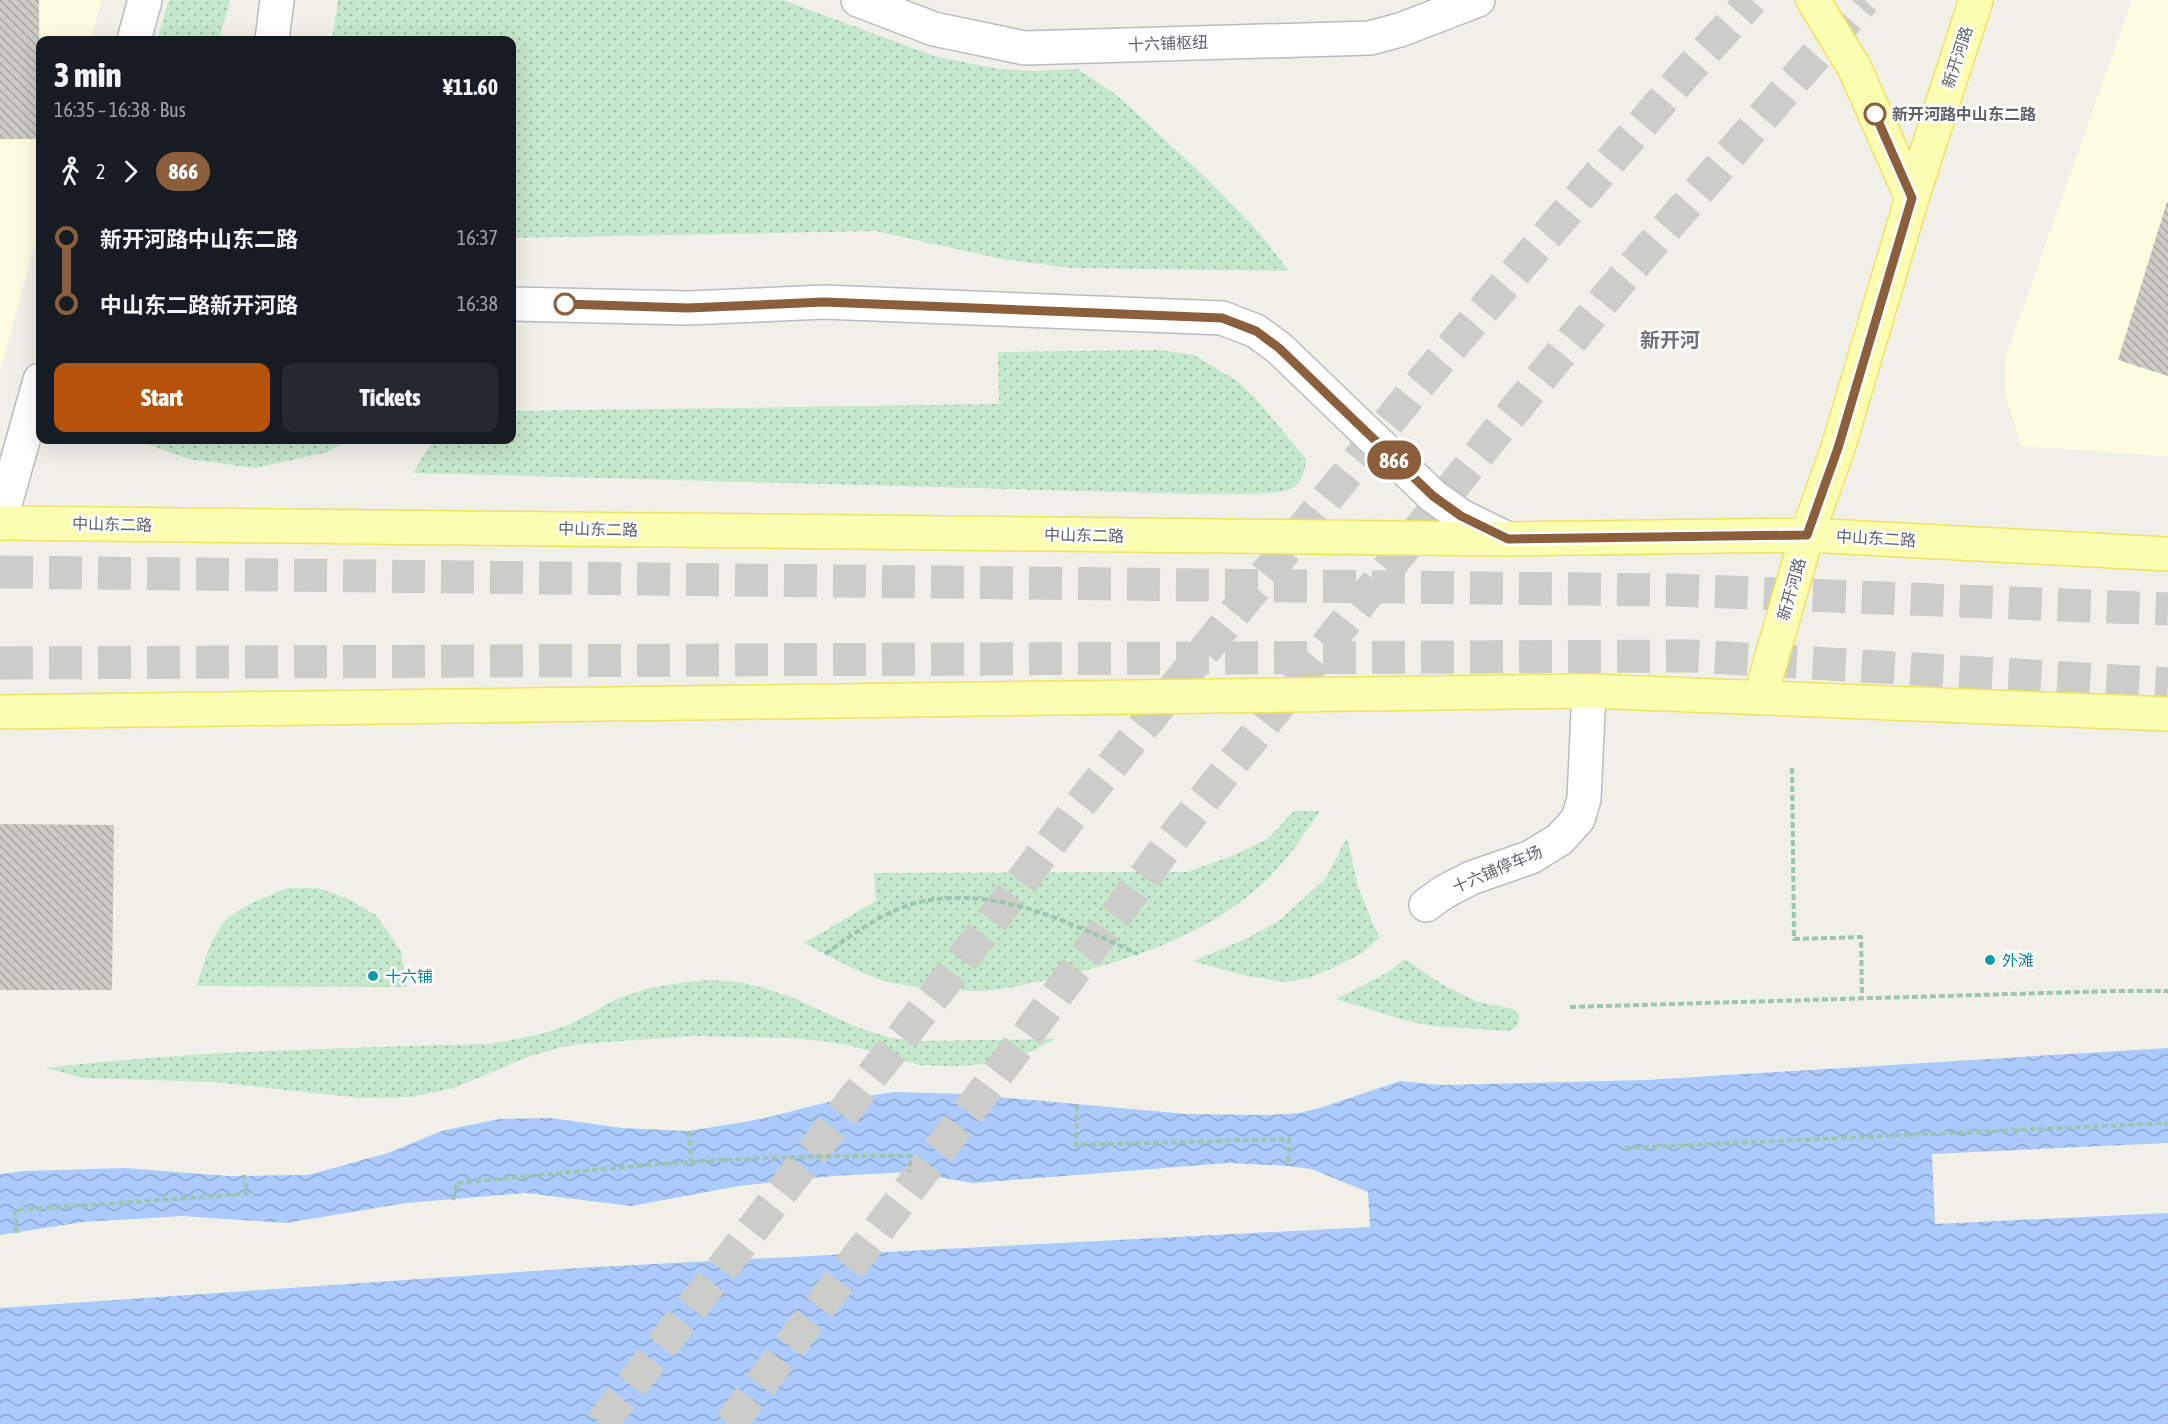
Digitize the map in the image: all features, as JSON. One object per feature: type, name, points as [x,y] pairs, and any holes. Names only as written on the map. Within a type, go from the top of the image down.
[{"type":"main road","points":[[1813,0],[1854,67],[1912,198]]},
{"type":"main road","name":"新开河路","points":[[1760,698],[1807,535],[1838,448],[1912,198],[1976,0]]},
{"type":"main road","name":"中山东二路","points":[[0,522],[1508,539],[1807,535],[2168,554]]},
{"type":"main road","points":[[0,712],[1589,691],[2168,714]]},
{"type":"street","points":[[135,36],[146,0]]},
{"type":"street","points":[[272,36],[277,0]]},
{"type":"street","name":"十六铺枢纽","points":[[858,0],[934,29],[1025,48],[1370,38],[1400,30],[1478,0]]},
{"type":"street","points":[[516,303],[688,308],[824,302],[1222,318],[1256,331],[1279,348],[1433,496],[1461,516],[1508,539]]},
{"type":"street","points":[[0,522],[36,394]]},
{"type":"street","name":"十六铺停车场","points":[[1425,905],[1471,878],[1531,857],[1560,840],[1578,819],[1584,799],[1589,691]]},
{"type":"path","points":[[1792,768],[1794,939],[1861,937],[1862,998]]},
{"type":"path","points":[[825,954],[866,925],[910,905],[943,897],[984,900],[1031,909],[1069,922],[1138,954]]},
{"type":"path","points":[[1570,1007],[2168,991]]},
{"type":"path","points":[[1077,1105],[1076,1145],[1289,1139],[1288,1166]]},
{"type":"path","points":[[1625,1148],[2168,1123]]},
{"type":"path","points":[[689,1131],[691,1162]]},
{"type":"path","points":[[453,1200],[457,1183],[600,1168],[691,1162],[770,1158],[911,1156],[909,1172]]},
{"type":"path","points":[[16,1233],[15,1210],[247,1194],[244,1175]]},
{"type":"shaded area","points":[[0,0],[102,0],[92,36],[36,36],[36,240],[0,372]]},
{"type":"shaded area","points":[[169,0],[230,0],[220,36],[158,36]]},
{"type":"shaded area","points":[[338,0],[783,0],[934,56],[998,69],[1036,71],[1078,69],[1119,97],[1206,178],[1255,228],[1289,271],[1071,268],[1002,259],[876,231],[516,238],[516,36],[333,36]]},
{"type":"shaded area","points":[[2132,0],[2168,0],[2168,456],[2021,446],[2005,392],[2005,359]]},
{"type":"shaded area","points":[[1161,350],[1194,355],[1237,381],[1256,399],[1306,459],[1304,473],[1297,485],[1280,492],[1197,494],[413,473],[431,444],[516,444],[516,411],[999,404],[998,352]]},
{"type":"shaded area","points":[[146,444],[341,444],[328,452],[255,468],[189,459]]},
{"type":"shaded area","points":[[1294,811],[1320,811],[1293,850],[1260,886],[1214,920],[1189,933],[1109,964],[1024,985],[973,991],[904,985],[878,979],[804,943],[876,901],[874,873],[1187,872],[1232,856],[1268,839]]},
{"type":"shaded area","points":[[1347,837],[1358,887],[1379,938],[1362,953],[1309,978],[1285,982],[1247,976],[1193,961],[1246,939],[1280,920],[1326,878]]},
{"type":"shaded area","points":[[288,888],[318,888],[346,898],[376,915],[401,951],[407,987],[197,986],[210,946],[222,925],[244,907]]},
{"type":"shaded area","points":[[1405,959],[1440,983],[1469,998],[1515,1011],[1519,1014],[1518,1024],[1510,1031],[1433,1026],[1407,1021],[1336,999],[1387,973]]},
{"type":"shaded area","points":[[712,980],[745,983],[770,990],[859,1028],[891,1038],[921,1041],[1055,1039],[1033,1051],[984,1064],[953,1066],[919,1065],[852,1046],[787,1038],[694,1036],[591,1043],[562,1047],[530,1056],[454,1088],[411,1097],[362,1098],[213,1082],[85,1078],[45,1068],[211,1054],[489,1044],[545,1033],[577,1021],[616,999],[633,993],[677,983]]},
{"type":"water","points":[[2168,1048],[2168,1424],[0,1424],[0,1174],[24,1171],[126,1168],[227,1176],[308,1175],[388,1153],[441,1131],[499,1119],[551,1118],[622,1128],[689,1131],[761,1119],[828,1102],[894,1092],[965,1094],[1186,1114],[1269,1115],[1299,1113],[1323,1107],[1400,1081],[1441,1085],[1647,1080]]},
{"type":"pier","points":[[2168,1143],[2168,1213],[1935,1224],[1932,1154]]},
{"type":"pier","points":[[1228,1163],[1311,1169],[1368,1192],[1370,1227],[578,1268],[0,1308],[0,1235],[83,1222],[183,1216],[286,1223],[406,1203],[526,1193],[631,1206],[739,1186],[833,1176],[909,1172],[973,1183]]},
{"type":"building","points":[[0,0],[39,0],[39,36],[36,36],[36,139],[0,139]]},
{"type":"building","points":[[2168,202],[2168,376],[2118,360]]},
{"type":"building","points":[[0,824],[114,825],[112,990],[0,990]]},
{"type":"tunnel","points":[[601,1424],[1079,806],[1412,393],[1685,74],[1752,0]]},
{"type":"tunnel","points":[[730,1424],[1027,1035],[1173,838],[1610,293],[1864,0]]},
{"type":"tunnel","points":[[0,572],[1674,590],[2168,609]]},
{"type":"tunnel","points":[[0,663],[1694,656],[2168,684]]},
{"type":"bus line","name":"866","points":[[565,304],[688,308],[824,302],[1222,318],[1256,331],[1279,348],[1433,496],[1461,516],[1508,539],[1807,535],[1838,448],[1912,198],[1875,114]]},
{"type":"place","name":"新开河路中山东二路","points":[[1875,114]]},
{"type":"place","name":"外滩","points":[[1990,960]]},
{"type":"place","name":"十六铺","points":[[373,976]]},
{"type":"district","name":"新开河","points":[[1670,339]]}]
